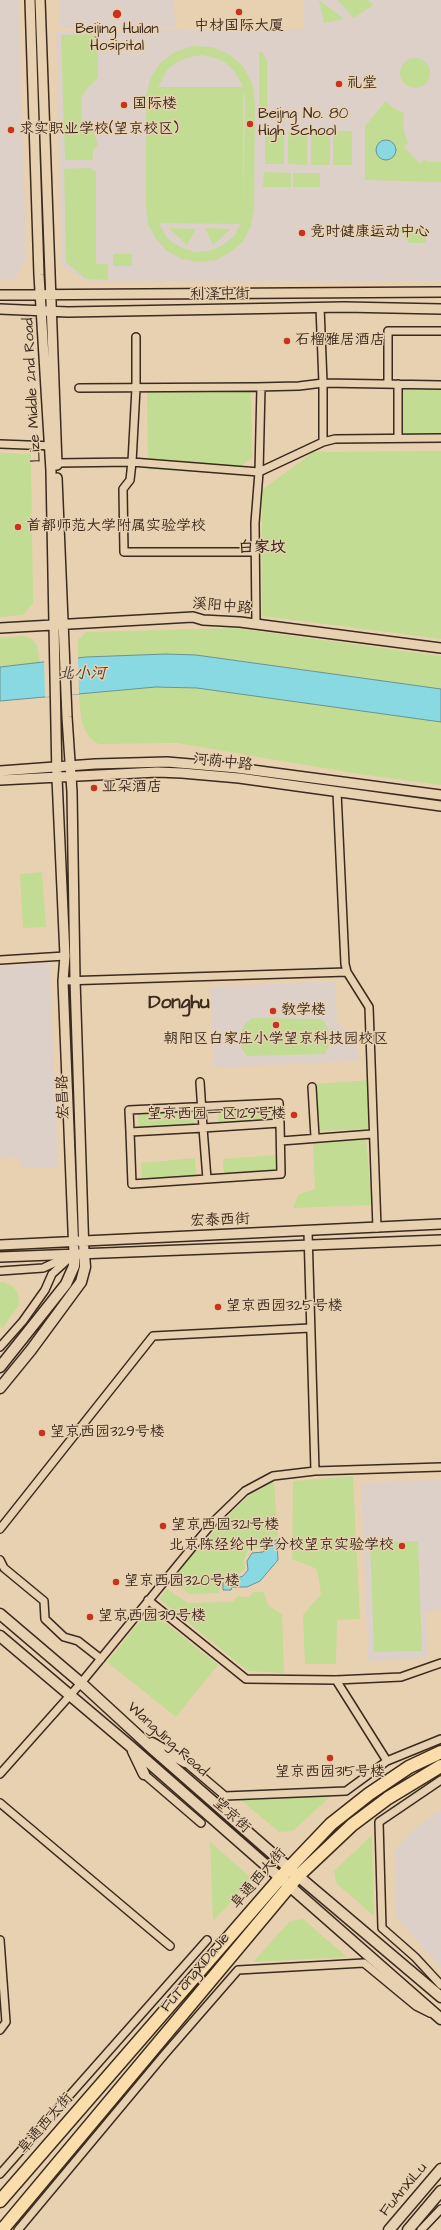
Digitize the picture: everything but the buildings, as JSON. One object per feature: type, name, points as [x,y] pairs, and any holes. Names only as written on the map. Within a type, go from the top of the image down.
[{"type":"main road","name":"宏昌路","points":[[0,1367],[66,1284],[79,1254]]},
{"type":"main road","name":"宏昌路","points":[[0,1388],[31,1350],[81,1282],[85,1267],[79,1254]]},
{"type":"main road","name":"WangJing Road","points":[[0,1614],[81,1683],[140,1737],[294,1872],[441,1997]]},
{"type":"main road","name":"望京街","points":[[0,1636],[130,1746],[284,1883],[440,2018]]},
{"type":"main road","points":[[140,1737],[185,1762]]},
{"type":"main road","points":[[130,1746],[144,1774]]},
{"type":"main road","name":"阜通西大街","points":[[0,2201],[294,1872],[331,1824],[369,1794],[409,1767],[441,1752]]},
{"type":"main road","points":[[294,1872],[358,1820],[388,1798],[441,1766]]},
{"type":"main road","name":"FuTongXiDaJie","points":[[2,2230],[284,1883]]},
{"type":"main road","name":"FuAnXiLu","points":[[389,2230],[441,2169]]},
{"type":"main road","name":"FuAnXiLu","points":[[408,2230],[441,2191]]},
{"type":"street","name":"Lize Middle 2nd Road","points":[[30,0],[41,294],[47,311]]},
{"type":"street","name":"Lize Middle 2nd Road","points":[[40,0],[51,294],[47,311],[52,446],[53,624],[57,778]]},
{"type":"street","name":"利泽中街","points":[[0,295],[441,292]]},
{"type":"street","name":"利泽中街","points":[[0,309],[47,311],[320,307],[441,309]]},
{"type":"street","points":[[320,307],[323,383],[323,442]]},
{"type":"street","points":[[388,383],[388,331],[441,331]]},
{"type":"street","points":[[136,337],[136,388],[132,462],[130,480],[123,489],[124,552],[255,552]]},
{"type":"street","points":[[79,388],[261,387],[299,386],[323,383],[441,385]]},
{"type":"street","points":[[398,384],[398,437]]},
{"type":"street","points":[[256,624],[255,552],[261,387]]},
{"type":"street","points":[[57,462],[132,462],[259,472],[323,442],[335,439],[398,437],[441,438]]},
{"type":"street","points":[[0,444],[52,446]]},
{"type":"street","name":"Lize Middle 2nd Road","points":[[52,446],[57,462],[70,778]]},
{"type":"street","name":"溪阳中路","points":[[0,628],[63,623],[193,617],[203,620],[256,624],[441,648]]},
{"type":"street","name":"河荫中路","points":[[0,771],[56,766],[146,762],[188,763],[441,795]]},
{"type":"street","name":"河荫中路","points":[[0,780],[182,772],[239,778],[441,806]]},
{"type":"street","name":"宏昌路","points":[[57,778],[65,956],[63,981],[73,1242],[79,1254]]},
{"type":"street","name":"宏昌路","points":[[70,778],[84,1241],[79,1254]]},
{"type":"street","points":[[337,792],[347,972],[369,1007],[372,1134],[377,1228]]},
{"type":"street","points":[[0,960],[65,956]]},
{"type":"street","points":[[63,981],[347,972]]},
{"type":"street","points":[[200,1082],[207,1179]]},
{"type":"street","points":[[312,1087],[314,1137]]},
{"type":"street","points":[[280,1103],[282,1174],[132,1184],[129,1110],[202,1107],[280,1103]]},
{"type":"street","points":[[130,1132],[280,1123]]},
{"type":"street","points":[[281,1141],[314,1137],[372,1134]]},
{"type":"street","name":"宏泰西街","points":[[0,1244],[308,1232],[441,1224]]},
{"type":"street","points":[[308,1232],[315,1470]]},
{"type":"street","name":"宏泰西街","points":[[0,1258],[441,1240]]},
{"type":"street","points":[[0,1271],[43,1268],[79,1254]]},
{"type":"street","points":[[0,1347],[45,1290],[52,1274],[79,1254]]},
{"type":"street","points":[[0,1529],[153,1336],[310,1328]]},
{"type":"street","points":[[1,1770],[71,1696],[213,1522],[245,1491],[273,1476],[315,1470],[441,1467]]},
{"type":"street","points":[[0,1560],[4,1568],[44,1601],[45,1619],[64,1637],[78,1641],[101,1659]]},
{"type":"street","points":[[148,1600],[246,1679],[336,1680],[401,1677],[441,1663]]},
{"type":"street","points":[[336,1680],[387,1761]]},
{"type":"street","points":[[185,1762],[225,1796],[346,1790],[387,1761],[441,1739]]},
{"type":"street","points":[[144,1774],[201,1823]]},
{"type":"street","points":[[441,1780],[379,1822],[382,1928],[415,1957],[441,1985]]},
{"type":"street","points":[[0,1803],[170,1946]]},
{"type":"street","points":[[0,1940],[6,2022],[0,2030]]},
{"type":"street","points":[[0,2174],[207,1940]]},
{"type":"street","points":[[18,2230],[164,2054],[238,1970],[364,1962],[416,2006],[440,2018]]},
{"type":"street","points":[[421,2230],[441,2209]]},
{"type":"shaded area","name":"求实职业学校(望京校区)","points":[[0,0],[19,0],[26,259],[14,280],[0,280]]},
{"type":"shaded area","name":"Beijing Huilan Hosipital","points":[[60,0],[174,0],[175,27],[60,28]]},
{"type":"shaded area","name":"Beijng No. 80 High School","points":[[304,0],[441,0],[441,281],[86,282],[62,265],[56,31],[304,29]]},
{"type":"shaded area","points":[[50,963],[58,1167],[21,1168],[20,1157],[0,1158],[0,966]]},
{"type":"shaded area","name":"朝阳区白家庄小学望京科技园校区","points":[[335,981],[337,1024],[352,1031],[357,1046],[358,1061],[214,1068],[210,987]]},
{"type":"shaded area","name":"北京陈经纶中学分校望京实验学校","points":[[441,1480],[441,1610],[426,1611],[428,1658],[368,1661],[361,1483]]},
{"type":"shaded area","points":[[441,1809],[441,1968],[395,1915],[396,1848],[418,1826]]},
{"type":"green space","points":[[319,0],[344,19],[324,23]]},
{"type":"green space","points":[[337,0],[368,0],[373,5],[354,18]]},
{"type":"green space","points":[[98,34],[98,78],[87,88],[81,98],[82,122],[91,126],[98,144],[93,151],[93,160],[65,160],[61,35]]},
{"type":"green space","points":[[193,46],[212,47],[229,54],[243,66],[252,83],[255,102],[254,209],[251,226],[243,241],[231,252],[216,260],[199,262],[182,259],[167,251],[156,239],[148,224],[146,205],[146,97],[150,79],[160,63],[175,52]],"holes":[[[202,55],[215,58],[226,63],[235,72],[243,87],[158,87],[167,70],[177,62],[189,57]],[[243,90],[245,100],[243,213]],[[159,223],[241,224],[234,236],[223,245],[209,251],[194,252],[180,247],[168,239]]]},
{"type":"green space","points":[[259,52],[262,52],[267,61],[267,117],[259,117]]},
{"type":"green space","points":[[415,58],[421,59],[429,67],[429,79],[421,87],[415,88],[409,87],[401,79],[400,73],[401,67],[409,59]]},
{"type":"green space","points":[[386,101],[392,107],[404,113],[403,128],[408,143],[404,147],[420,164],[424,159],[428,162],[441,162],[441,182],[365,180],[365,126]],"holes":[[[383,141],[390,141],[396,148],[396,154],[391,159],[382,159],[377,154]]]},
{"type":"green space","points":[[265,131],[284,131],[284,164],[265,164]]},
{"type":"green space","points":[[288,131],[307,131],[307,165],[288,164]]},
{"type":"green space","points":[[311,131],[330,131],[330,165],[311,165]]},
{"type":"green space","points":[[333,131],[352,131],[352,165],[333,165]]},
{"type":"green space","points":[[90,168],[96,172],[96,264],[108,264],[108,280],[86,279],[66,262],[64,169]]},
{"type":"green space","points":[[264,172],[291,173],[291,187],[263,187]]},
{"type":"green space","points":[[293,173],[320,173],[320,187],[293,187]]},
{"type":"green space","points":[[397,227],[426,227],[426,243],[409,243]]},
{"type":"green space","points":[[169,228],[196,229],[187,245]]},
{"type":"green space","points":[[205,228],[231,229],[213,245]]},
{"type":"green space","points":[[113,254],[132,254],[132,266],[113,266]]},
{"type":"green space","points":[[399,388],[441,388],[441,436],[399,435]]},
{"type":"green space","points":[[147,392],[251,392],[252,458],[233,472],[148,470]]},
{"type":"green space","points":[[441,451],[441,639],[262,616],[262,490],[313,452]]},
{"type":"green space","name":"首都师范大学附属实验学校","points":[[0,453],[31,454],[33,603],[23,615],[0,617]]},
{"type":"green space","points":[[233,628],[441,656],[441,785],[352,773],[177,743],[98,744],[89,737],[82,724],[79,699],[78,640],[86,632]]},
{"type":"green space","points":[[24,636],[32,639],[37,645],[40,663],[0,667],[0,638]]},
{"type":"green space","points":[[42,872],[46,927],[23,928],[20,874]]},
{"type":"green space","points":[[252,1018],[320,1019],[324,1021],[328,1029],[330,1038],[329,1046],[325,1054],[247,1056],[241,1048],[241,1033],[244,1025]]},
{"type":"green space","points":[[369,1080],[370,1125],[365,1129],[318,1131],[317,1084]]},
{"type":"green space","points":[[268,1108],[269,1121],[218,1124],[218,1111]]},
{"type":"green space","points":[[194,1112],[195,1127],[139,1130],[138,1115]]},
{"type":"green space","points":[[366,1139],[372,1205],[293,1208],[298,1195],[315,1189],[313,1143]]},
{"type":"green space","points":[[277,1155],[278,1172],[224,1177],[223,1159]]},
{"type":"green space","points":[[195,1158],[196,1176],[142,1180],[141,1163]]},
{"type":"green space","points":[[3,1282],[14,1287],[18,1294],[19,1305],[2,1329],[0,1325],[0,1283]]},
{"type":"green space","points":[[353,1476],[360,1619],[337,1620],[336,1664],[305,1664],[303,1615],[321,1594],[317,1569],[292,1559],[293,1481]]},
{"type":"green space","points":[[274,1482],[278,1537],[270,1539],[263,1547],[248,1550],[244,1561],[245,1568],[239,1574],[222,1577],[219,1593],[190,1594],[170,1580],[230,1513],[251,1494]]},
{"type":"green space","points":[[418,1541],[422,1651],[374,1652],[370,1542]]},
{"type":"green space","points":[[167,1589],[188,1603],[233,1602],[238,1596],[249,1597],[253,1592],[263,1592],[269,1606],[282,1614],[284,1673],[248,1671],[159,1599]]},
{"type":"green space","points":[[149,1610],[218,1665],[176,1717],[107,1662]]},
{"type":"green space","points":[[331,1796],[293,1831],[279,1832],[241,1800]]},
{"type":"green space","points":[[372,1835],[374,1916],[336,1883],[334,1871]]},
{"type":"green space","points":[[210,1842],[248,1875],[250,1883],[213,1921]]},
{"type":"green space","points":[[303,1919],[347,1957],[253,1962],[290,1921]]},
{"type":"water","points":[[386,140],[393,143],[396,150],[393,157],[386,160],[379,157],[376,150],[379,143]]},
{"type":"water","name":"北小河","points":[[166,654],[196,655],[441,689],[441,722],[197,688],[156,687],[0,701],[0,667],[86,657]]},
{"type":"water","points":[[277,1540],[278,1560],[260,1581],[247,1587],[232,1587],[231,1590],[223,1590],[223,1583],[243,1576],[248,1570],[247,1561],[252,1553],[263,1552],[272,1541]]},
{"type":"pier","points":[[78,656],[79,694],[45,697],[44,660]]},
{"type":"place","name":"中材国际大厦","points":[[239,12]]},
{"type":"place","name":"Beijing Huilan Hosipital","points":[[117,14]]},
{"type":"place","name":"礼堂","points":[[339,84]]},
{"type":"place","name":"国际楼","points":[[124,105]]},
{"type":"place","name":"Beijng No. 80 High School","points":[[250,124]]},
{"type":"place","name":"求实职业学校(望京校区)","points":[[11,130]]},
{"type":"place","name":"竞时健康运动中心","points":[[302,233]]},
{"type":"place","name":"石榴雅居酒店","points":[[287,341]]},
{"type":"place","name":"首都师范大学附属实验学校","points":[[18,527]]},
{"type":"place","name":"亚朵酒店","points":[[94,788]]},
{"type":"place","name":"教学楼","points":[[273,1011]]},
{"type":"place","name":"朝阳区白家庄小学望京科技园校区","points":[[276,1025]]},
{"type":"place","name":"望京西园一区129号楼","points":[[294,1115]]},
{"type":"place","name":"望京西园325号楼","points":[[218,1307]]},
{"type":"place","name":"望京西园329号楼","points":[[42,1433]]},
{"type":"place","name":"望京西园321号楼","points":[[163,1526]]},
{"type":"place","name":"北京陈经纶中学分校望京实验学校","points":[[402,1546]]},
{"type":"place","name":"望京西园320号楼","points":[[116,1582]]},
{"type":"place","name":"望京西园319号楼","points":[[90,1617]]},
{"type":"place","name":"望京西园315号楼","points":[[330,1758]]},
{"type":"district","name":"白家坟","points":[[262,549]]},
{"type":"district","name":"Donghu","points":[[179,1004]]}]
